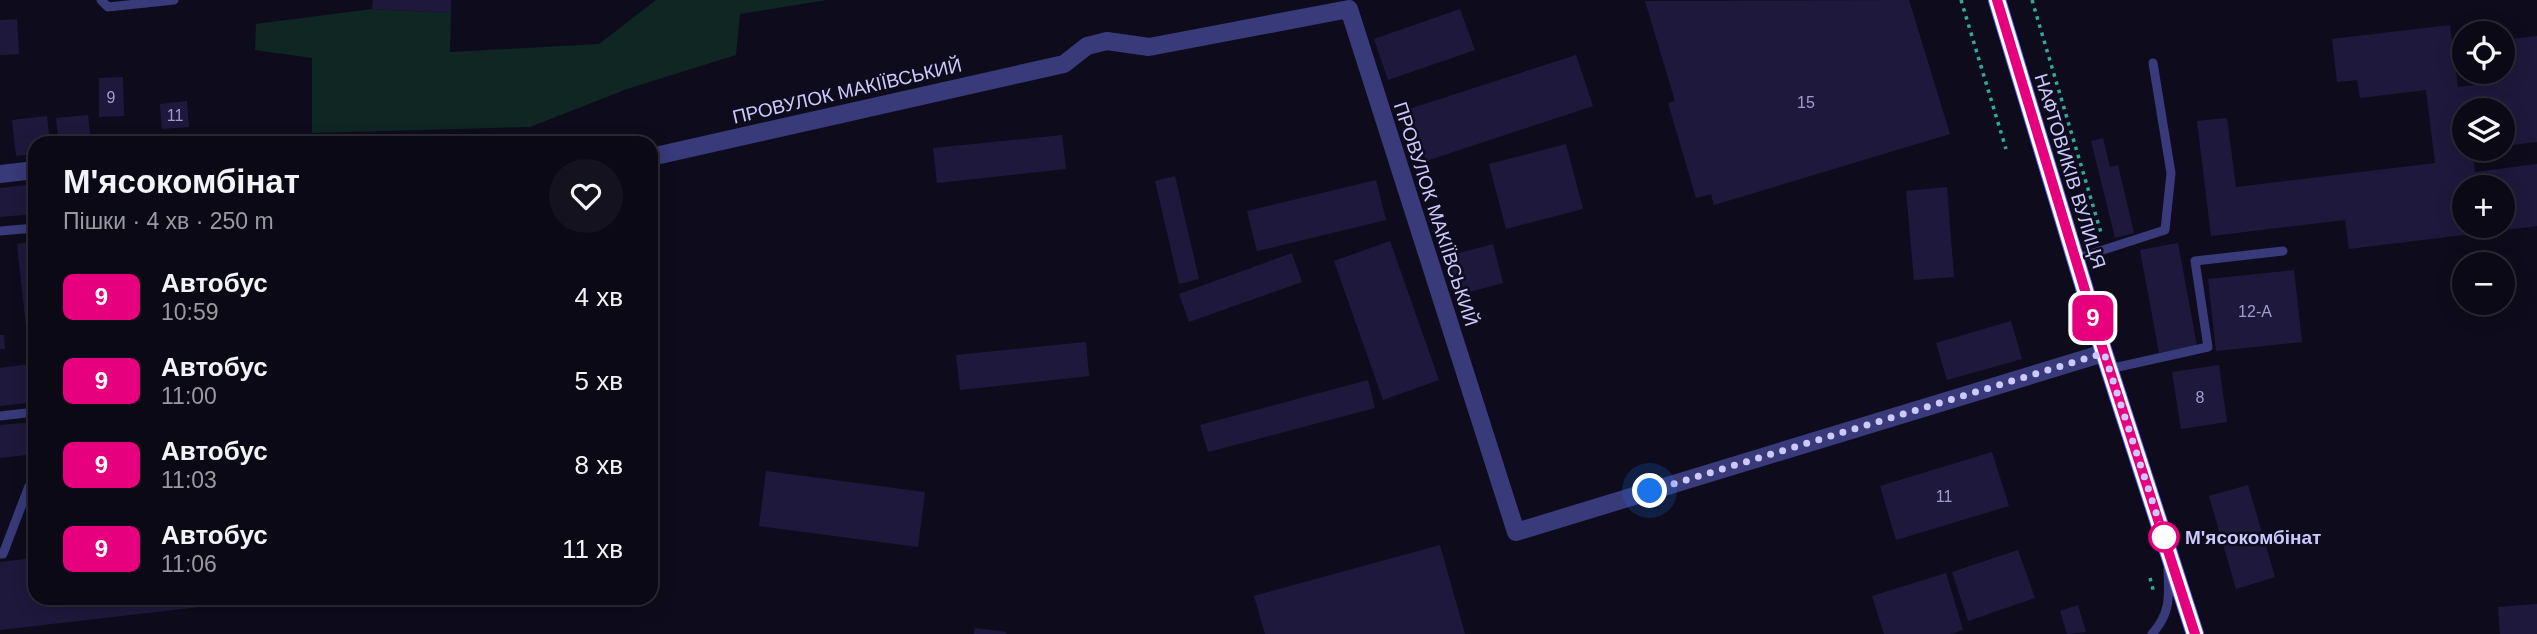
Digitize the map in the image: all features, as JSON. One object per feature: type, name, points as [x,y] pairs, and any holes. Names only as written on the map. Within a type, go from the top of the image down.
[{"type":"street","name":"НАФТОВИКІВ ВУЛИЦЯ","points":[[1997,0],[2106,361],[2195,634]]},
{"type":"street","name":"ПРОВУЛОК МАКІЇВСЬКИЙ","points":[[658,156],[1064,64],[1087,46],[1107,41],[1149,47],[1349,9],[1516,532],[2106,361]]},
{"type":"street","points":[[0,174],[28,171]]},
{"type":"lane","points":[[101,0],[108,7],[174,0]]},
{"type":"lane","points":[[2075,259],[2165,230],[2171,173],[2154,63]]},
{"type":"lane","points":[[0,232],[28,229]]},
{"type":"lane","points":[[2106,361],[2208,347],[2195,261],[2283,251]]},
{"type":"lane","points":[[0,416],[28,413]]},
{"type":"lane","points":[[0,554],[3,554],[28,489]]},
{"type":"lane","points":[[2152,634],[2163,622],[2169,597],[2168,550]]},
{"type":"path","points":[[1961,0],[2006,149]]},
{"type":"path","points":[[2032,0],[2106,249]]},
{"type":"green space","points":[[656,0],[826,0],[740,14],[736,55],[627,89],[530,127],[312,133],[312,58],[255,50],[256,24],[372,9],[451,13],[450,52],[599,44]]},
{"type":"building","points":[[373,0],[451,0],[451,13],[372,9]]},
{"type":"building","points":[[1909,0],[1950,134],[1714,205],[1711,194],[1696,198],[1668,103],[1675,101],[1645,1]]},
{"type":"building","points":[[1460,9],[1475,50],[1388,80],[1374,39]]},
{"type":"building","points":[[17,19],[19,54],[0,55],[0,20]]},
{"type":"building","points":[[2450,25],[2452,84],[2458,84],[2458,87],[2515,84],[2515,39],[2537,36],[2537,142],[2515,145],[2515,98],[2452,98],[2452,161],[2474,161],[2475,172],[2537,164],[2537,226],[2515,229],[2515,175],[2452,175],[2452,236],[2349,249],[2345,220],[2211,236],[2197,121],[2227,118],[2236,187],[2435,163],[2426,90],[2360,98],[2357,80],[2337,82],[2332,39]]},
{"type":"building","points":[[1576,55],[1593,106],[1426,161],[1409,109]]},
{"type":"building","points":[[123,77],[124,116],[99,117],[99,78]]},
{"type":"building","points":[[187,101],[189,127],[162,129],[160,104]]},
{"type":"building","points":[[88,115],[90,136],[58,136],[56,118]]},
{"type":"building","points":[[47,116],[49,136],[28,136],[28,155],[16,156],[12,120]]},
{"type":"building","points":[[1062,135],[1066,169],[937,183],[933,148]]},
{"type":"building","points":[[2103,138],[2110,167],[2118,165],[2134,233],[2115,238],[2091,141]]},
{"type":"building","points":[[1566,144],[1583,209],[1506,229],[1489,164]]},
{"type":"building","points":[[1175,176],[1199,279],[1179,284],[1155,181]]},
{"type":"building","points":[[1376,180],[1386,220],[1257,251],[1247,211]]},
{"type":"building","points":[[28,185],[28,215],[0,217],[0,188]]},
{"type":"building","points":[[1947,187],[1954,277],[1914,280],[1906,191]]},
{"type":"building","points":[[1390,241],[1439,380],[1383,400],[1334,261]]},
{"type":"building","points":[[28,242],[28,346],[17,244]]},
{"type":"building","points":[[2178,243],[2197,346],[2159,353],[2140,250]]},
{"type":"building","points":[[1493,244],[1503,283],[1458,295],[1448,256]]},
{"type":"building","points":[[1292,253],[1302,282],[1189,322],[1179,294]]},
{"type":"building","points":[[2294,270],[2302,342],[2216,351],[2208,279]]},
{"type":"building","points":[[2011,321],[2022,359],[1947,380],[1936,343]]},
{"type":"building","points":[[0,335],[4,335],[5,349],[0,349]]},
{"type":"building","points":[[1086,342],[1089,376],[960,390],[956,355]]},
{"type":"building","points":[[28,364],[28,403],[0,406],[0,368]]},
{"type":"building","points":[[2219,365],[2227,422],[2181,429],[2172,372]]},
{"type":"building","points":[[1368,380],[1375,408],[1208,452],[1200,425]]},
{"type":"building","points":[[28,423],[28,455],[0,458],[0,425]]},
{"type":"building","points":[[1992,452],[2009,506],[1896,540],[1880,486]]},
{"type":"building","points":[[766,471],[925,492],[918,547],[759,526]]},
{"type":"building","points":[[2248,485],[2275,577],[2236,589],[2209,496]]},
{"type":"building","points":[[1440,545],[1465,634],[1265,634],[1254,596]]},
{"type":"building","points":[[2018,550],[2035,598],[1968,621],[1952,572]]},
{"type":"building","points":[[28,559],[28,605],[208,606],[0,630],[0,562]]},
{"type":"building","points":[[1946,573],[1963,630],[1950,634],[1884,634],[1872,596]]},
{"type":"building","points":[[2537,604],[2537,634],[2500,634],[2498,607]]},
{"type":"building","points":[[2078,605],[2086,632],[2067,634],[2060,611]]},
{"type":"building","points":[[975,628],[1007,632],[974,634]]},
{"type":"bus line","name":"9","points":[[1997,0],[2104,353],[2195,634]]},
{"type":"place","name":"М'ясокомбінат","points":[[2164,537]]},
{"type":"route","points":[[1650,491],[2104,353],[2164,537]]}]
